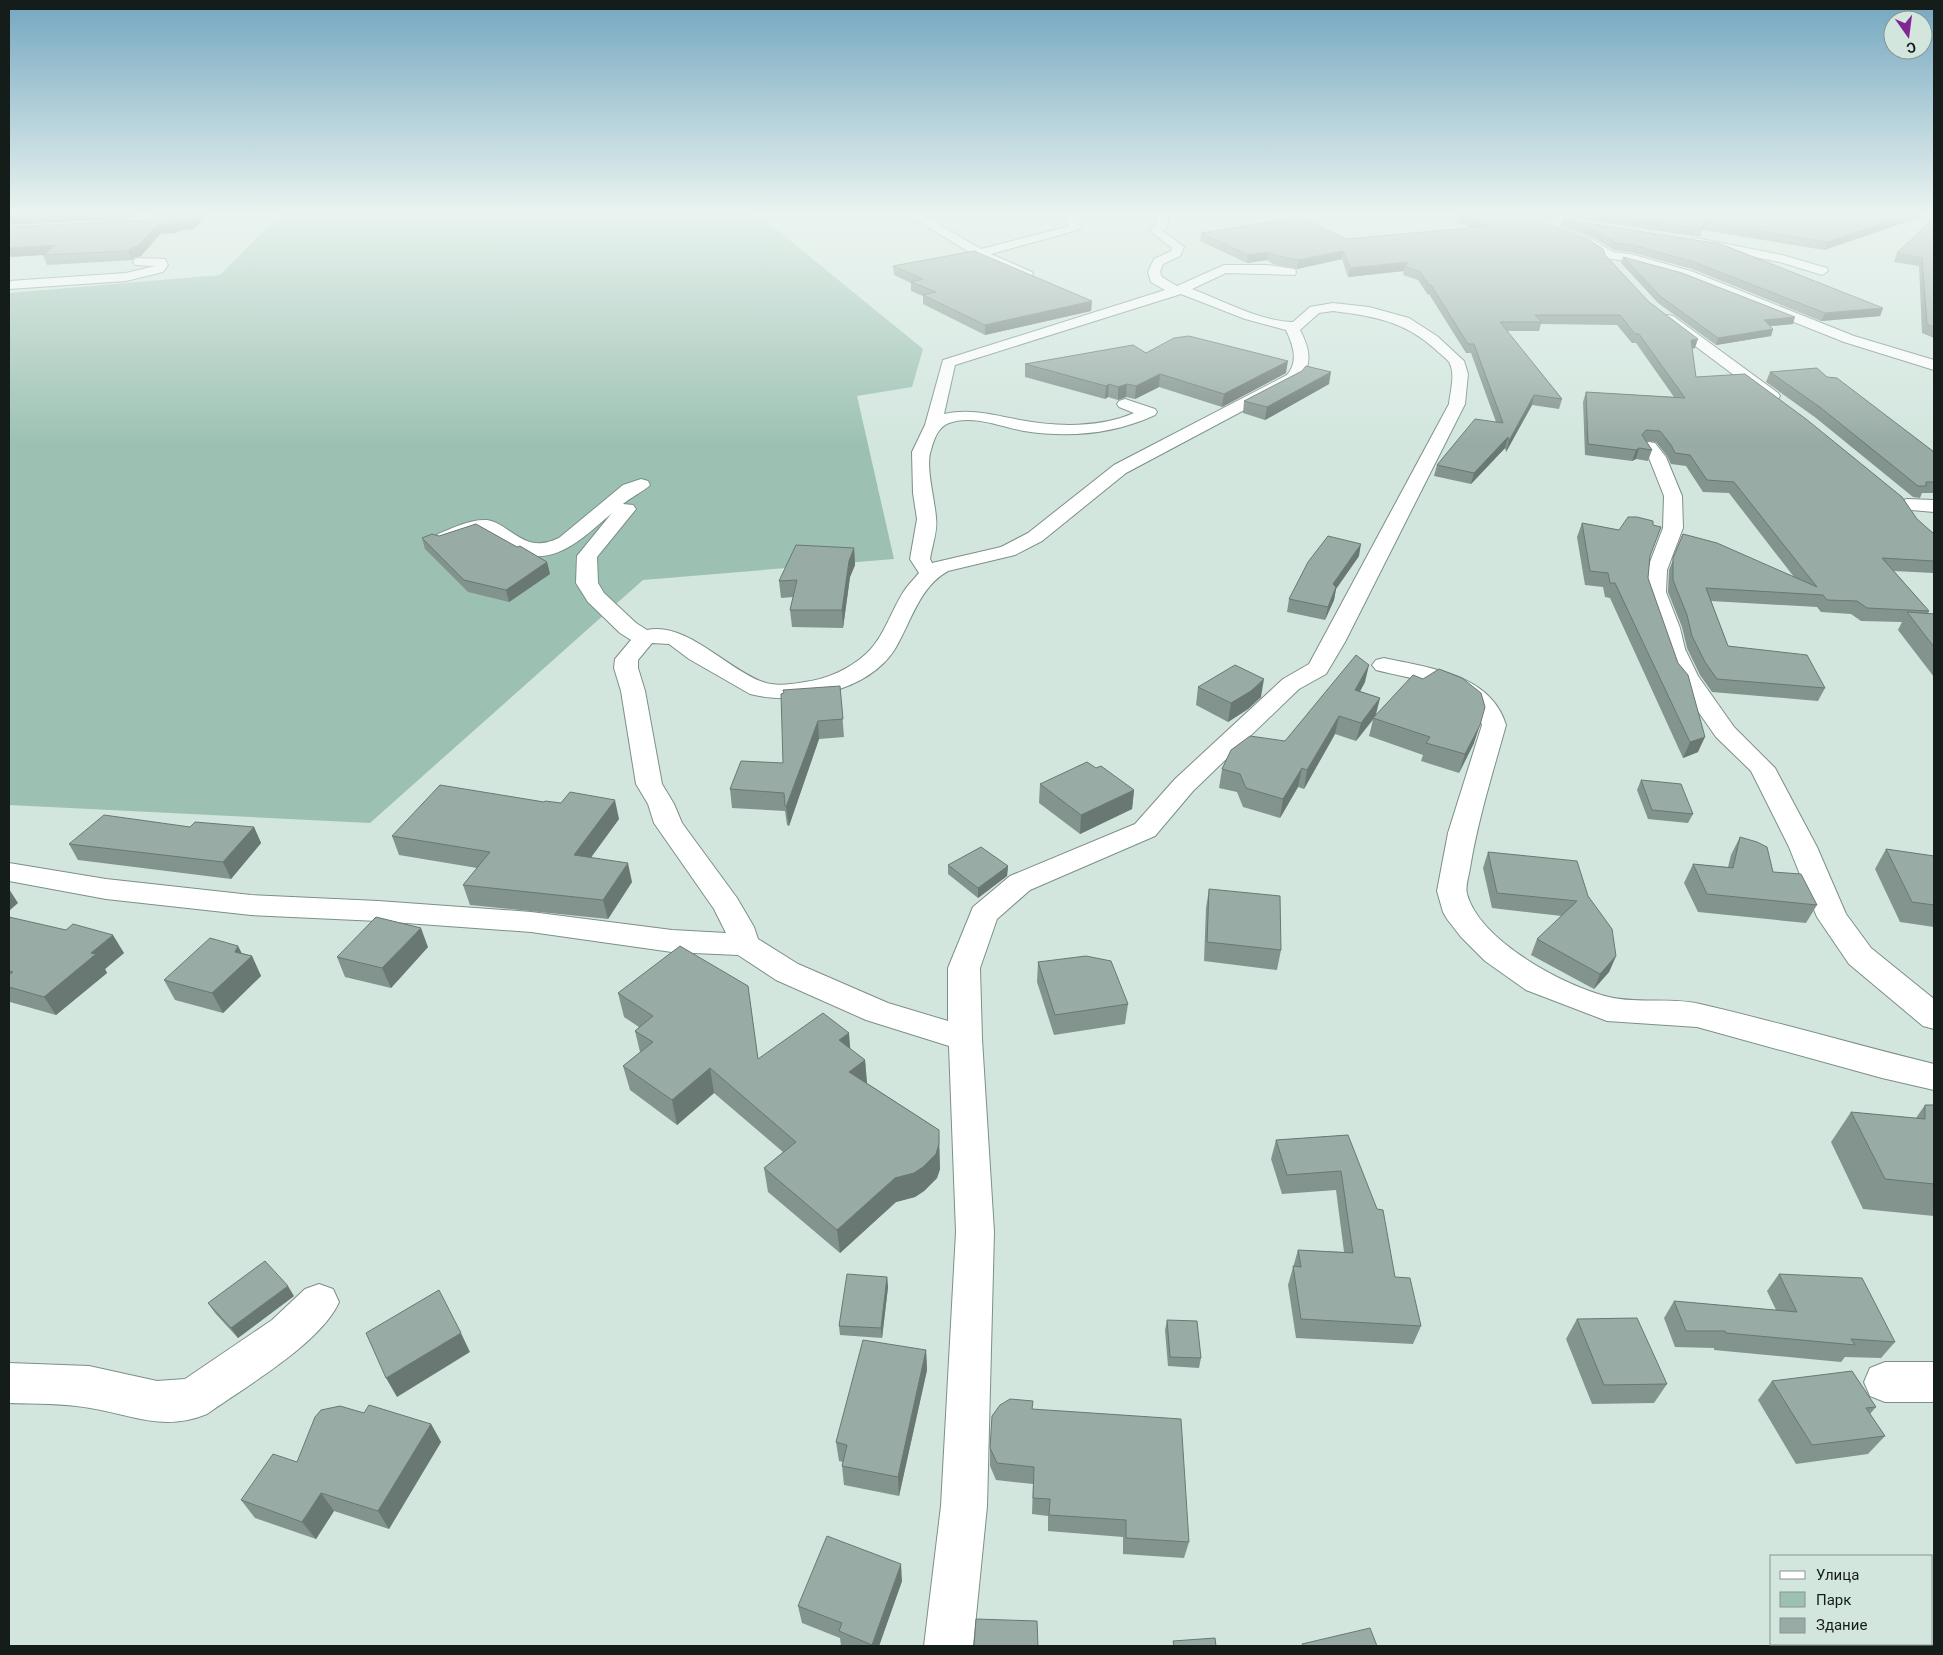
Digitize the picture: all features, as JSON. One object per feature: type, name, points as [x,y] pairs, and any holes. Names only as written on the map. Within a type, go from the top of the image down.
[{"type":"street","points":[[1722,289],[1780,314],[1840,336],[1934,365]]},
{"type":"street","points":[[931,572],[924,568],[920,559],[920,550],[925,538],[926,519],[922,493],[921,452],[933,424],[948,363],[1179,290],[1250,316],[1291,327],[1301,323],[1315,310],[1333,307],[1357,309],[1392,317],[1415,327],[1432,339],[1456,361],[1460,374],[1457,404],[1334,642],[1318,669],[1291,684],[1184,785],[1145,830],[1020,884],[984,914],[964,968],[965,1039],[975,1232],[964,1506],[948,1646]]},
{"type":"street","points":[[1090,303],[1111,312]]},
{"type":"street","points":[[1658,312],[1785,406]]},
{"type":"street","points":[[745,945],[739,927],[727,905],[680,842],[668,823],[661,804],[649,784],[633,691],[626,668],[627,659],[644,638],[656,635],[676,639],[697,654],[758,689],[788,692],[822,687],[857,671],[874,659],[884,648],[914,592],[931,572],[942,566],[984,558],[1008,551],[1035,537],[1120,469],[1292,378],[1299,371],[1302,356],[1298,339],[1291,327]]},
{"type":"street","points":[[933,424],[944,418],[970,416],[1034,427],[1073,429],[1133,421],[1149,412],[1125,404]]},
{"type":"street","points":[[1649,447],[1657,456],[1673,496],[1673,528],[1657,570],[1655,592],[1669,628],[1674,649],[1686,677],[1725,732],[1762,768],[1803,847],[1832,917],[1860,956],[1934,1017]]},
{"type":"street","points":[[442,539],[475,527],[488,526],[521,547],[537,550],[553,548],[566,542],[630,489],[644,483],[634,498],[593,547],[587,556],[586,569],[587,583],[596,596],[628,628],[644,638]]},
{"type":"street","points":[[1892,492],[1911,512],[1934,506]]},
{"type":"street","points":[[1384,665],[1424,674],[1465,688],[1485,704],[1491,714],[1494,726],[1462,833],[1452,891],[1458,912],[1472,930],[1496,954],[1537,982],[1607,1009],[1696,1015],[1934,1077]]},
{"type":"street","points":[[9,872],[106,888],[251,905],[378,911],[531,922],[672,941],[745,945],[788,972],[877,1012],[965,1039]]},
{"type":"street","points":[[9,1383],[89,1387],[157,1402],[192,1399],[286,1334],[319,1302]]},
{"type":"street","points":[[1885,1382],[1934,1382]]},
{"type":"green space","points":[[53,289],[850,289],[923,349],[912,387],[857,396],[894,559],[643,580],[370,823],[9,805],[9,293]]},
{"type":"building","points":[[929,289],[1064,289],[1092,301],[985,325],[923,295],[936,292]]},
{"type":"building","points":[[1434,289],[1637,289],[1649,302],[1698,339],[1691,340],[1696,377],[1745,374],[1806,419],[1902,497],[1917,519],[1934,534],[1934,561],[1882,558],[1929,611],[1867,608],[1857,601],[1827,600],[1823,595],[1706,588],[1728,646],[1807,655],[1825,688],[1717,679],[1705,662],[1692,636],[1687,615],[1673,580],[1673,558],[1683,534],[1717,543],[1817,587],[1734,482],[1707,480],[1690,455],[1675,453],[1660,431],[1646,430],[1642,435],[1652,450],[1588,444],[1586,392],[1685,398],[1639,334],[1635,334],[1620,315],[1535,315],[1542,322],[1500,322],[1562,399],[1534,395],[1509,441],[1508,437],[1474,473],[1437,465],[1475,419],[1503,423],[1474,344],[1468,344]]},
{"type":"building","points":[[1654,289],[1724,289],[1795,317],[1764,320],[1773,329],[1718,338],[1660,296]]},
{"type":"building","points":[[1764,289],[1835,289],[1883,308],[1825,313]]},
{"type":"building","points":[[1924,289],[1934,289],[1934,327],[1927,324]]},
{"type":"building","points":[[1189,336],[1288,361],[1224,394],[1160,374],[1136,386],[1127,384],[1118,387],[1109,384],[1106,386],[1025,364],[1133,345],[1146,353],[1174,338]]},
{"type":"building","points":[[1306,366],[1331,372],[1267,407],[1244,401],[1302,371]]},
{"type":"building","points":[[1817,368],[1827,377],[1837,378],[1934,452],[1934,482],[1926,482],[1926,486],[1918,486],[1821,408],[1770,372]]},
{"type":"building","points":[[1628,517],[1653,521],[1653,525],[1661,527],[1650,556],[1648,578],[1678,663],[1688,675],[1705,737],[1690,742],[1615,583],[1610,583],[1608,573],[1590,571],[1582,523],[1619,530]]},
{"type":"building","points":[[476,524],[547,562],[506,590],[464,580],[422,538],[432,534],[439,536]]},
{"type":"building","points":[[1328,536],[1361,544],[1333,584],[1336,587],[1328,607],[1289,599],[1308,562]]},
{"type":"building","points":[[796,545],[854,548],[849,561],[842,610],[790,610],[797,580],[779,581]]},
{"type":"building","points":[[1907,612],[1934,614],[1934,647]]},
{"type":"building","points":[[1356,655],[1369,665],[1355,690],[1380,698],[1361,723],[1339,716],[1307,770],[1302,768],[1283,799],[1246,788],[1240,774],[1222,769],[1231,750],[1250,736],[1285,741]]},
{"type":"building","points":[[1235,665],[1264,679],[1251,691],[1231,703],[1198,687]]},
{"type":"building","points":[[1439,669],[1462,678],[1481,693],[1485,707],[1480,725],[1465,754],[1426,743],[1430,737],[1373,718],[1413,675],[1423,679]]},
{"type":"building","points":[[840,686],[843,719],[818,721],[786,807],[784,793],[730,789],[741,761],[783,763],[781,694],[784,693],[783,690]]},
{"type":"building","points":[[1087,762],[1096,768],[1101,766],[1134,790],[1081,815],[1040,784]]},
{"type":"building","points":[[1641,780],[1681,784],[1693,814],[1652,810]]},
{"type":"building","points":[[440,785],[544,802],[561,803],[570,792],[615,800],[574,855],[628,863],[603,900],[463,885],[490,852],[392,836]]},
{"type":"building","points":[[104,815],[190,827],[195,822],[254,827],[223,862],[69,844]]},
{"type":"building","points":[[1740,837],[1767,847],[1773,872],[1801,874],[1817,905],[1707,894],[1693,864],[1733,868]]},
{"type":"building","points":[[981,847],[1008,866],[978,888],[948,865]]},
{"type":"building","points":[[1886,849],[1934,856],[1934,905],[1912,902]]},
{"type":"building","points":[[1488,852],[1577,861],[1588,896],[1612,929],[1616,956],[1600,974],[1537,939],[1577,901],[1497,893]]},
{"type":"building","points":[[1209,889],[1280,896],[1281,950],[1207,942]]},
{"type":"building","points":[[9,917],[66,930],[73,924],[113,935],[91,953],[96,954],[44,997],[9,987],[9,975],[13,972],[9,971]]},
{"type":"building","points":[[376,917],[421,928],[382,968],[337,957]]},
{"type":"building","points":[[210,938],[238,946],[235,952],[252,956],[212,993],[164,980]]},
{"type":"building","points":[[680,946],[748,986],[758,1059],[823,1013],[849,1033],[839,1040],[865,1060],[849,1072],[939,1130],[939,1144],[936,1154],[914,1173],[895,1178],[837,1230],[764,1168],[796,1142],[710,1068],[672,1100],[623,1066],[653,1042],[635,1031],[653,1016],[618,993]]},
{"type":"building","points":[[1086,956],[1111,961],[1128,1004],[1055,1015],[1038,962]]},
{"type":"building","points":[[1925,1105],[1934,1105],[1934,1184],[1885,1179],[1851,1112],[1925,1119]]},
{"type":"building","points":[[1348,1135],[1377,1209],[1383,1210],[1395,1277],[1410,1278],[1421,1326],[1301,1319],[1293,1266],[1301,1267],[1298,1250],[1353,1253],[1341,1171],[1287,1175],[1276,1140]]},
{"type":"building","points":[[265,1261],[288,1286],[231,1328],[208,1303]]},
{"type":"building","points":[[847,1274],[887,1277],[881,1328],[839,1326]]},
{"type":"building","points":[[1779,1274],[1862,1278],[1895,1342],[1851,1339],[1855,1345],[1726,1333],[1725,1331],[1686,1331],[1674,1301],[1797,1312]]},
{"type":"building","points":[[439,1290],[461,1333],[386,1378],[366,1333]]},
{"type":"building","points":[[1637,1318],[1667,1384],[1604,1385],[1577,1319]]},
{"type":"building","points":[[1167,1320],[1197,1321],[1201,1358],[1170,1357]]},
{"type":"building","points":[[863,1340],[926,1350],[898,1477],[842,1466],[847,1445],[836,1442]]},
{"type":"building","points":[[1852,1371],[1876,1407],[1866,1408],[1885,1436],[1812,1445],[1772,1381]]},
{"type":"building","points":[[1010,1399],[1033,1401],[1032,1409],[1181,1419],[1189,1542],[1126,1538],[1126,1520],[1049,1515],[1050,1499],[1033,1498],[1034,1467],[997,1463],[990,1448],[992,1416],[1000,1405]]},
{"type":"building","points":[[369,1405],[431,1424],[378,1511],[321,1493],[302,1522],[241,1500],[273,1454],[297,1462],[315,1417],[321,1410],[340,1406],[364,1413]]},
{"type":"building","points":[[827,1536],[901,1564],[872,1645],[839,1631],[842,1623],[798,1606]]},
{"type":"building","points":[[976,1619],[1037,1621],[1038,1646],[974,1646]]},
{"type":"building","points":[[1370,1628],[1377,1646],[1303,1646],[1302,1644]]},
{"type":"building","points":[[1215,1638],[1216,1646],[1174,1646],[1173,1641]]}]
